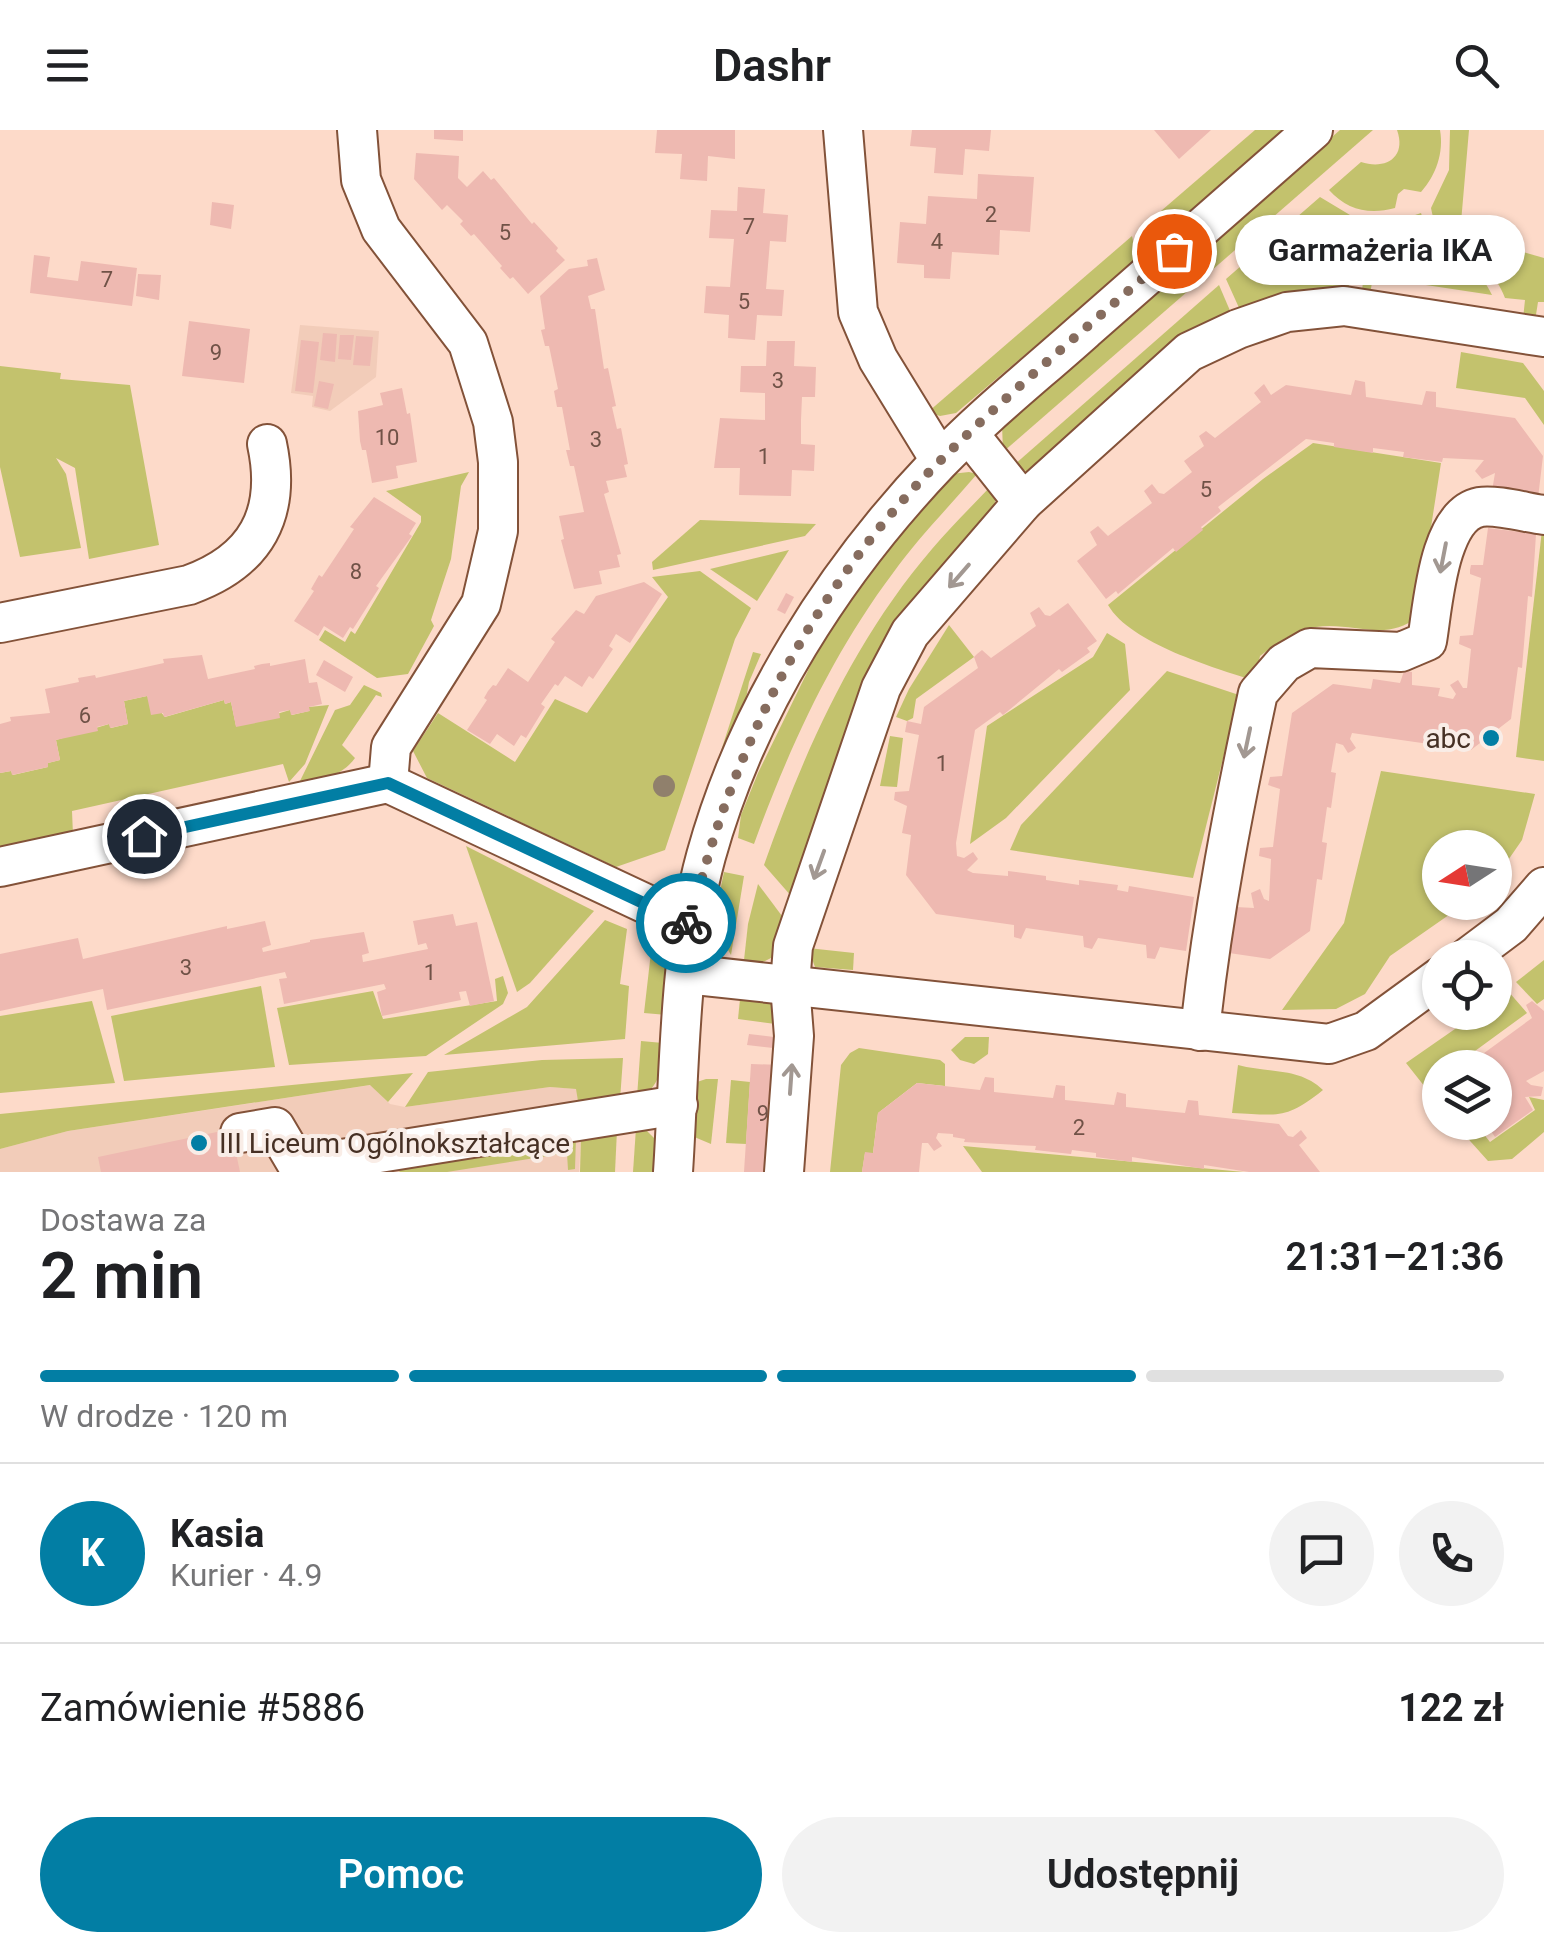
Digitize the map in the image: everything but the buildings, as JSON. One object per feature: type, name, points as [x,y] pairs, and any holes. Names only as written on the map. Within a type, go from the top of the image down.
[{"type":"street","points":[[358,130],[361,180],[381,229],[468,342],[493,422],[498,462],[498,531],[480,604],[391,747],[388,783]]},
{"type":"street","points":[[843,130],[858,312],[878,360],[940,460]]},
{"type":"street","points":[[673,1172],[690,925],[706,855],[728,792],[774,688],[816,616],[875,533],[940,460],[1313,130]]},
{"type":"street","points":[[784,1172],[794,1036],[792,946],[880,688],[910,633],[1023,502],[1189,352],[1287,312],[1344,306],[1544,337]]},
{"type":"street","points":[[969,434],[1023,502]]},
{"type":"street","points":[[0,623],[189,585],[215,576],[236,560],[260,531],[271,504],[267,444]]},
{"type":"street","points":[[1200,1030],[1224,860],[1262,684],[1310,648],[1401,652],[1426,641],[1447,536],[1457,520],[1480,507],[1544,516]]},
{"type":"street","points":[[0,867],[388,783],[690,925]]},
{"type":"street","points":[[1492,940],[1511,926],[1544,887]]},
{"type":"street","points":[[686,974],[1329,1044],[1366,1032],[1422,990]]},
{"type":"street","points":[[240,1133],[274,1127],[298,1166],[381,1162],[678,1105]]},
{"type":"shaded area","points":[[1255,130],[1285,130],[1189,212],[1161,211]]},
{"type":"shaded area","points":[[1340,130],[1373,130],[1003,452],[1002,424]]},
{"type":"shaded area","points":[[1397,130],[1440,130],[1438,163],[1421,192],[1404,189],[1398,194],[1395,208],[1376,211],[1351,206],[1329,190],[1361,162],[1378,164],[1392,159],[1399,148]]},
{"type":"shaded area","points":[[1450,130],[1469,130],[1460,234],[1544,258],[1544,302],[1538,302],[1535,321],[1523,319],[1525,300],[1505,298],[1487,270],[1454,248],[1436,226],[1431,208],[1449,170]]},
{"type":"shaded area","points":[[1320,197],[1350,215],[1377,221],[1362,243],[1347,292],[1240,310],[1226,279]]},
{"type":"shaded area","points":[[1421,213],[1439,251],[1477,274],[1492,295],[1373,277],[1370,294],[1362,293],[1367,264],[1377,241],[1394,225]]},
{"type":"shaded area","points":[[1132,236],[1137,260],[956,413],[940,416],[928,412]]},
{"type":"shaded area","points":[[1219,285],[1231,313],[1029,472],[1013,466]]},
{"type":"shaded area","points":[[300,325],[379,331],[376,377],[330,411],[312,407],[313,396],[291,393]]},
{"type":"shaded area","points":[[1461,352],[1523,363],[1544,391],[1544,425],[1525,398],[1456,388]]},
{"type":"shaded area","points":[[0,366],[61,373],[60,379],[130,385],[159,545],[89,559],[75,468],[56,458],[66,474],[81,548],[20,557],[0,467]]},
{"type":"shaded area","points":[[1313,443],[1441,463],[1417,617],[1393,629],[1329,626],[1300,631],[1260,656],[1255,681],[1174,652],[1119,619],[1108,605]]},
{"type":"shaded area","points":[[469,472],[461,486],[451,559],[431,620],[434,626],[408,674],[377,678],[319,640],[325,630],[345,642],[351,631],[355,634],[421,522],[421,516],[386,491]]},
{"type":"shaded area","points":[[951,474],[977,474],[903,560],[850,636],[797,738],[754,844],[738,838],[741,815],[758,773],[821,644],[878,558]]},
{"type":"shaded area","points":[[989,488],[995,500],[994,514],[792,897],[764,865],[833,699],[904,584]]},
{"type":"shaded area","points":[[700,520],[816,524],[805,536],[653,570],[652,562]]},
{"type":"shaded area","points":[[1544,531],[1544,761],[1516,757]]},
{"type":"shaded area","points":[[789,550],[757,601],[710,569]]},
{"type":"shaded area","points":[[700,571],[751,608],[735,639],[665,850],[616,867],[427,778],[413,751],[438,713],[515,762],[555,699],[587,713],[668,597],[652,577]]},
{"type":"shaded area","points":[[949,625],[974,657],[916,699],[913,718],[907,721],[896,717],[909,689]]},
{"type":"shaded area","points":[[1107,633],[1125,644],[1130,690],[1006,818],[970,844],[987,726],[1093,657]]},
{"type":"shaded area","points":[[753,652],[761,654],[749,682],[742,722],[697,825]]},
{"type":"shaded area","points":[[1167,671],[1239,695],[1193,878],[1010,850],[1021,825]]},
{"type":"shaded area","points":[[364,685],[382,697],[376,695],[342,745],[355,758],[337,773],[299,783],[335,710],[350,705]]},
{"type":"shaded area","points":[[147,696],[165,717],[224,700],[225,704],[231,702],[236,726],[290,710],[292,715],[309,711],[309,707],[329,705],[305,764],[289,782],[283,764],[72,811],[73,835],[0,849],[0,773],[11,771],[13,775],[48,767],[48,763],[60,760],[56,740],[109,724],[111,728],[128,724],[124,701]]},
{"type":"shaded area","points":[[890,736],[903,738],[897,787],[880,786]]},
{"type":"shaded area","points":[[1381,771],[1535,794],[1522,840],[1512,854],[1512,830],[1422,830],[1422,920],[1442,920],[1390,956],[1365,994],[1336,1009],[1282,1010],[1344,923]]},
{"type":"shaded area","points":[[466,846],[594,911],[530,983],[517,992]]},
{"type":"shaded area","points":[[724,872],[744,876],[731,955],[713,924]]},
{"type":"shaded area","points":[[758,884],[788,924],[775,956],[759,964],[744,960]]},
{"type":"shaded area","points":[[605,920],[627,929],[620,984],[629,986],[625,1039],[444,1055],[527,1007]]},
{"type":"shaded area","points":[[654,926],[671,956],[667,1015],[644,1013]]},
{"type":"shaded area","points":[[808,948],[854,953],[853,970],[815,967]]},
{"type":"shaded area","points":[[1544,960],[1544,999],[1537,1004],[1516,982]]},
{"type":"shaded area","points":[[503,976],[508,993],[503,1004],[426,1056],[289,1065],[277,1008],[373,991],[383,1019],[497,1001],[495,979]]},
{"type":"shaded area","points":[[261,986],[275,1067],[124,1081],[111,1016]]},
{"type":"shaded area","points":[[1512,996],[1527,1013],[1512,1024]]},
{"type":"shaded area","points":[[740,999],[772,1001],[783,1025],[738,1019]]},
{"type":"shaded area","points":[[92,1001],[115,1083],[0,1093],[0,1016]]},
{"type":"shaded area","points":[[1454,1030],[1504,1030],[1476,1050],[1425,1050]]},
{"type":"shaded area","points":[[965,1037],[989,1037],[988,1054],[974,1064],[960,1060],[951,1050]]},
{"type":"shaded area","points":[[641,1041],[663,1043],[656,1082],[637,1097]]},
{"type":"shaded area","points":[[859,1048],[940,1060],[945,1064],[945,1086],[917,1083],[878,1113],[873,1153],[865,1153],[862,1172],[830,1172],[841,1065]]},
{"type":"shaded area","points":[[1422,1052],[1422,1083],[1406,1063]]},
{"type":"shaded area","points":[[623,1058],[620,1100],[579,1107],[576,1089],[550,1087],[405,1107],[428,1072],[542,1060]]},
{"type":"shaded area","points":[[1238,1065],[1294,1074],[1323,1090],[1300,1107],[1281,1114],[1232,1113]]},
{"type":"shaded area","points":[[413,1073],[388,1102],[370,1085],[68,1131],[0,1149],[0,1114]]},
{"type":"shaded area","points":[[718,1079],[711,1144],[692,1136],[694,1083]]},
{"type":"shaded area","points":[[731,1080],[750,1082],[746,1144],[726,1143]]},
{"type":"shaded area","points":[[371,1085],[390,1104],[405,1107],[550,1087],[577,1089],[582,1119],[579,1172],[0,1172],[0,1149],[68,1131]]},
{"type":"shaded area","points":[[1529,1097],[1544,1100],[1544,1132],[1512,1159],[1488,1161],[1469,1140],[1512,1140],[1512,1126],[1535,1110]]},
{"type":"shaded area","points":[[636,1128],[645,1129],[657,1141],[654,1172],[633,1172]]},
{"type":"shaded area","points":[[617,1130],[615,1172],[580,1172],[581,1136]]},
{"type":"shaded area","points":[[576,1137],[575,1169],[568,1170],[567,1153],[447,1172],[399,1172],[407,1163]]},
{"type":"shaded area","points":[[963,1146],[1244,1172],[982,1172]]},
{"type":"way so far","points":[[686,923],[690,925],[706,855],[734,777],[774,688],[816,616],[875,533],[940,460],[1174,251]]},
{"type":"place","name":"Garmażeria IKA","points":[[1174,251]]},
{"type":"place","name":"abc","points":[[1491,738]]},
{"type":"place","name":"III Liceum Ogólnokształcące","points":[[199,1143]]},
{"type":"route","points":[[144,836],[388,783],[686,923]]}]
